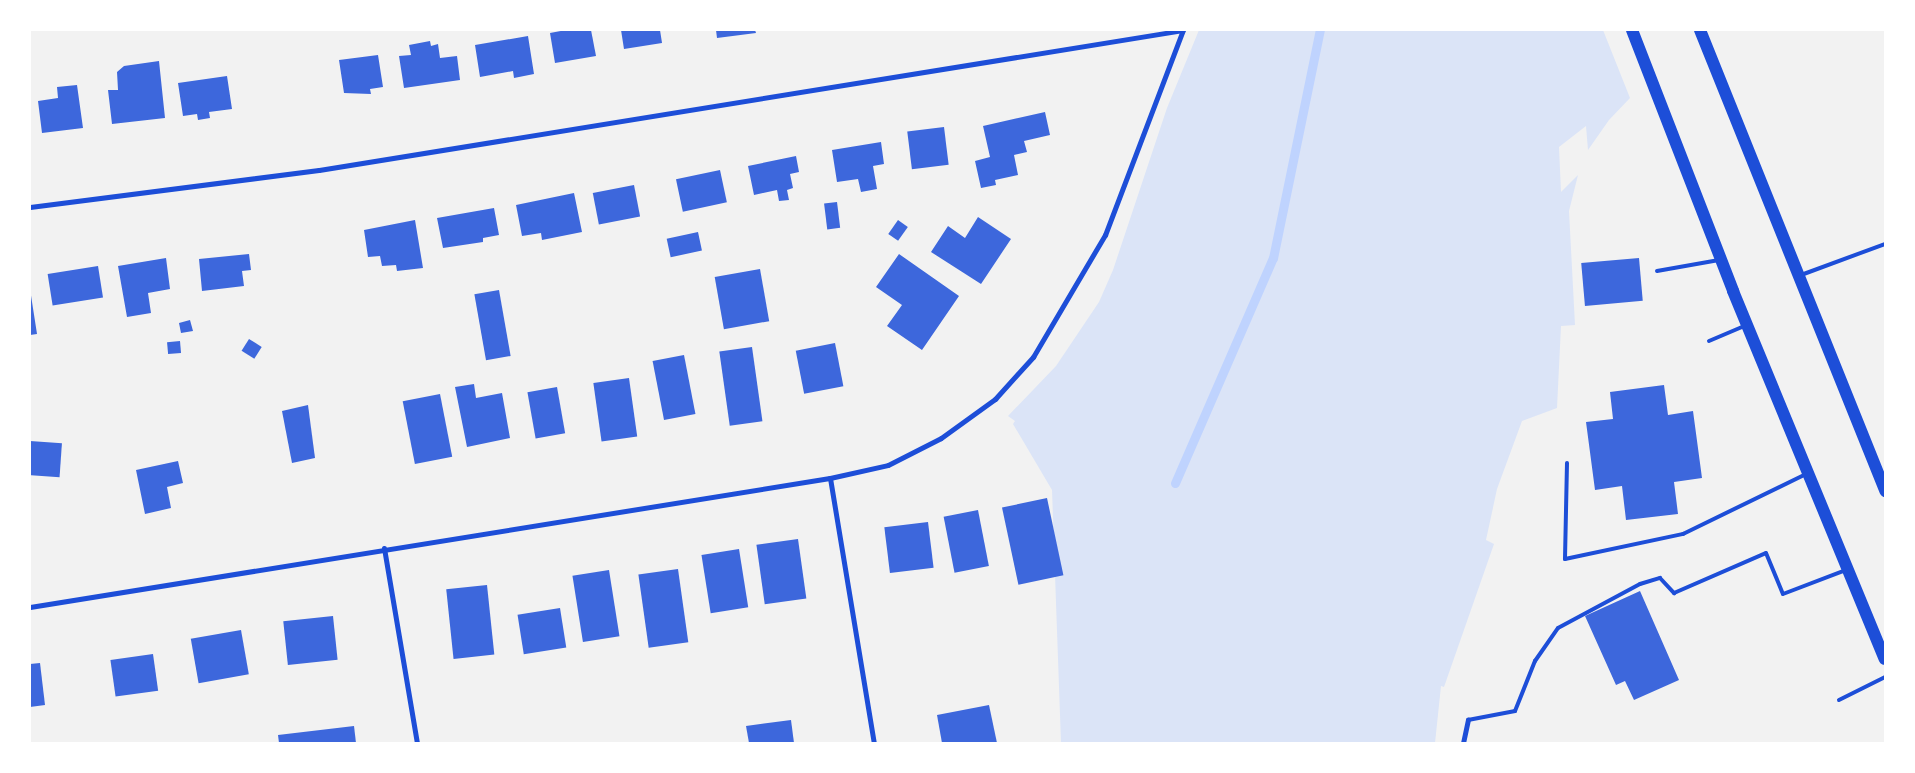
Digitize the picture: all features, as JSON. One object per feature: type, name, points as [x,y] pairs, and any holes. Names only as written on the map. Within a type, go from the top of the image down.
[{"type":"main road","points":[[1632,30],[1747,325],[1885,660]]},
{"type":"main road","points":[[1700,30],[1885,490]]},
{"type":"street","points":[[30,207],[319,170],[1183,30]]},
{"type":"street","points":[[30,607],[384,548],[830,478],[888,465],[942,438],[995,399],[1033,357],[1105,235],[1183,30]]},
{"type":"street","points":[[830,478],[874,743]]},
{"type":"street","points":[[384,548],[417,743]]},
{"type":"street","points":[[1463,743],[1468,720]]},
{"type":"lane","points":[[1799,276],[1885,244]]},
{"type":"lane","points":[[1657,271],[1721,260]]},
{"type":"lane","points":[[1709,341],[1747,325]]},
{"type":"lane","points":[[1567,463],[1565,559],[1683,534],[1808,473]]},
{"type":"lane","points":[[1468,720],[1515,711],[1535,661],[1558,628],[1640,584],[1660,578],[1674,593],[1766,553],[1783,594],[1849,570]]},
{"type":"lane","points":[[1839,700],[1885,677]]},
{"type":"shaded area","points":[[1199,30],[1603,30],[1630,98],[1609,120],[1588,150],[1586,126],[1559,147],[1561,192],[1578,175],[1569,211],[1575,325],[1561,326],[1557,408],[1522,421],[1497,489],[1486,540],[1494,544],[1444,687],[1441,686],[1435,743],[1061,743],[1052,490],[1013,424],[1015,421],[1008,416],[1056,366],[1099,302],[1113,270],[1167,108]]},
{"type":"building","points":[[566,30],[591,30],[596,56],[555,63],[550,33]]},
{"type":"building","points":[[621,30],[660,30],[662,43],[624,49]]},
{"type":"building","points":[[716,30],[755,30],[756,33],[717,38]]},
{"type":"building","points":[[528,36],[534,74],[514,78],[513,71],[480,77],[475,45]]},
{"type":"building","points":[[430,41],[431,46],[438,44],[440,58],[457,56],[460,80],[404,88],[399,56],[411,55],[409,45]]},
{"type":"building","points":[[378,55],[383,87],[370,89],[371,94],[344,93],[339,60]]},
{"type":"building","points":[[159,61],[165,118],[112,124],[108,90],[118,90],[117,72],[124,66]]},
{"type":"building","points":[[227,76],[232,109],[209,112],[210,118],[198,120],[197,114],[183,116],[178,83]]},
{"type":"building","points":[[77,85],[83,128],[42,133],[38,101],[58,98],[57,87]]},
{"type":"building","points":[[1045,112],[1050,135],[1024,141],[1027,152],[1014,155],[1018,175],[995,180],[996,185],[981,188],[975,161],[990,157],[983,126]]},
{"type":"building","points":[[944,127],[949,165],[912,169],[907,132]]},
{"type":"building","points":[[881,142],[884,164],[873,166],[877,189],[861,192],[858,179],[837,182],[832,150]]},
{"type":"building","points":[[796,156],[799,172],[790,174],[793,188],[787,190],[789,200],[779,201],[777,190],[754,195],[748,166]]},
{"type":"building","points":[[720,170],[727,202],[683,212],[676,179]]},
{"type":"building","points":[[634,185],[640,216],[599,224],[593,193]]},
{"type":"building","points":[[574,193],[582,232],[542,240],[541,233],[522,236],[516,205]]},
{"type":"building","points":[[837,202],[840,228],[827,229],[824,204]]},
{"type":"building","points":[[494,208],[499,235],[483,238],[483,242],[443,248],[437,218]]},
{"type":"building","points":[[978,217],[1011,239],[981,284],[931,252],[948,226],[965,238]]},
{"type":"building","points":[[415,220],[423,268],[397,271],[396,265],[382,266],[380,256],[368,257],[364,230]]},
{"type":"building","points":[[898,220],[908,227],[898,241],[888,234]]},
{"type":"building","points":[[698,232],[702,251],[671,257],[667,239]]},
{"type":"building","points":[[249,254],[251,270],[242,271],[244,286],[202,291],[199,259]]},
{"type":"building","points":[[899,254],[959,296],[922,350],[887,326],[902,305],[876,287]]},
{"type":"building","points":[[166,258],[170,289],[148,293],[151,313],[127,317],[118,266]]},
{"type":"building","points":[[1639,258],[1643,301],[1585,306],[1581,263]]},
{"type":"building","points":[[98,266],[103,298],[53,306],[48,274]]},
{"type":"building","points":[[760,269],[769,321],[724,329],[715,277]]},
{"type":"building","points":[[30,289],[37,334],[30,335]]},
{"type":"building","points":[[499,290],[511,356],[486,360],[474,294]]},
{"type":"building","points":[[190,320],[193,331],[181,333],[179,323]]},
{"type":"building","points":[[249,339],[262,347],[254,359],[242,351]]},
{"type":"building","points":[[180,341],[181,353],[168,354],[167,342]]},
{"type":"building","points":[[835,343],[843,386],[804,394],[796,351]]},
{"type":"building","points":[[752,347],[762,421],[730,426],[719,352]]},
{"type":"building","points":[[684,355],[695,414],[664,420],[653,361]]},
{"type":"building","points":[[629,378],[637,436],[602,441],[593,383]]},
{"type":"building","points":[[474,384],[476,398],[502,393],[510,438],[467,447],[455,387]]},
{"type":"building","points":[[1664,385],[1668,415],[1693,411],[1702,478],[1674,482],[1678,514],[1626,520],[1622,486],[1595,490],[1586,422],[1613,419],[1610,392]]},
{"type":"building","points":[[557,387],[565,433],[536,438],[527,392]]},
{"type":"building","points":[[440,394],[452,457],[415,464],[403,401]]},
{"type":"building","points":[[308,405],[315,458],[292,463],[282,411]]},
{"type":"building","points":[[30,441],[62,443],[60,477],[30,475]]},
{"type":"building","points":[[178,461],[183,483],[167,487],[171,508],[145,514],[136,470]]},
{"type":"building","points":[[1047,498],[1063,575],[1018,585],[1002,508]]},
{"type":"building","points":[[978,510],[989,566],[955,573],[944,517]]},
{"type":"building","points":[[928,522],[934,568],[890,573],[884,527]]},
{"type":"building","points":[[798,539],[806,598],[765,604],[756,545]]},
{"type":"building","points":[[739,549],[748,607],[711,613],[701,555]]},
{"type":"building","points":[[678,569],[688,642],[649,648],[638,575]]},
{"type":"building","points":[[609,570],[619,636],[583,642],[572,576]]},
{"type":"building","points":[[487,585],[494,655],[454,659],[446,589]]},
{"type":"building","points":[[1640,591],[1679,680],[1634,700],[1625,681],[1616,685],[1585,616]]},
{"type":"building","points":[[560,608],[566,648],[524,654],[518,615]]},
{"type":"building","points":[[333,616],[338,660],[288,665],[283,621]]},
{"type":"building","points":[[241,630],[249,674],[199,683],[191,639]]},
{"type":"building","points":[[153,654],[158,691],[116,697],[110,660]]},
{"type":"building","points":[[40,663],[45,705],[30,707],[30,664]]},
{"type":"building","points":[[989,705],[997,743],[942,743],[937,715]]},
{"type":"building","points":[[791,720],[794,743],[749,743],[746,726]]},
{"type":"building","points":[[354,726],[356,743],[279,743],[278,735]]},
{"type":"waterway","points":[[1175,483],[1273,258],[1320,30]]}]
